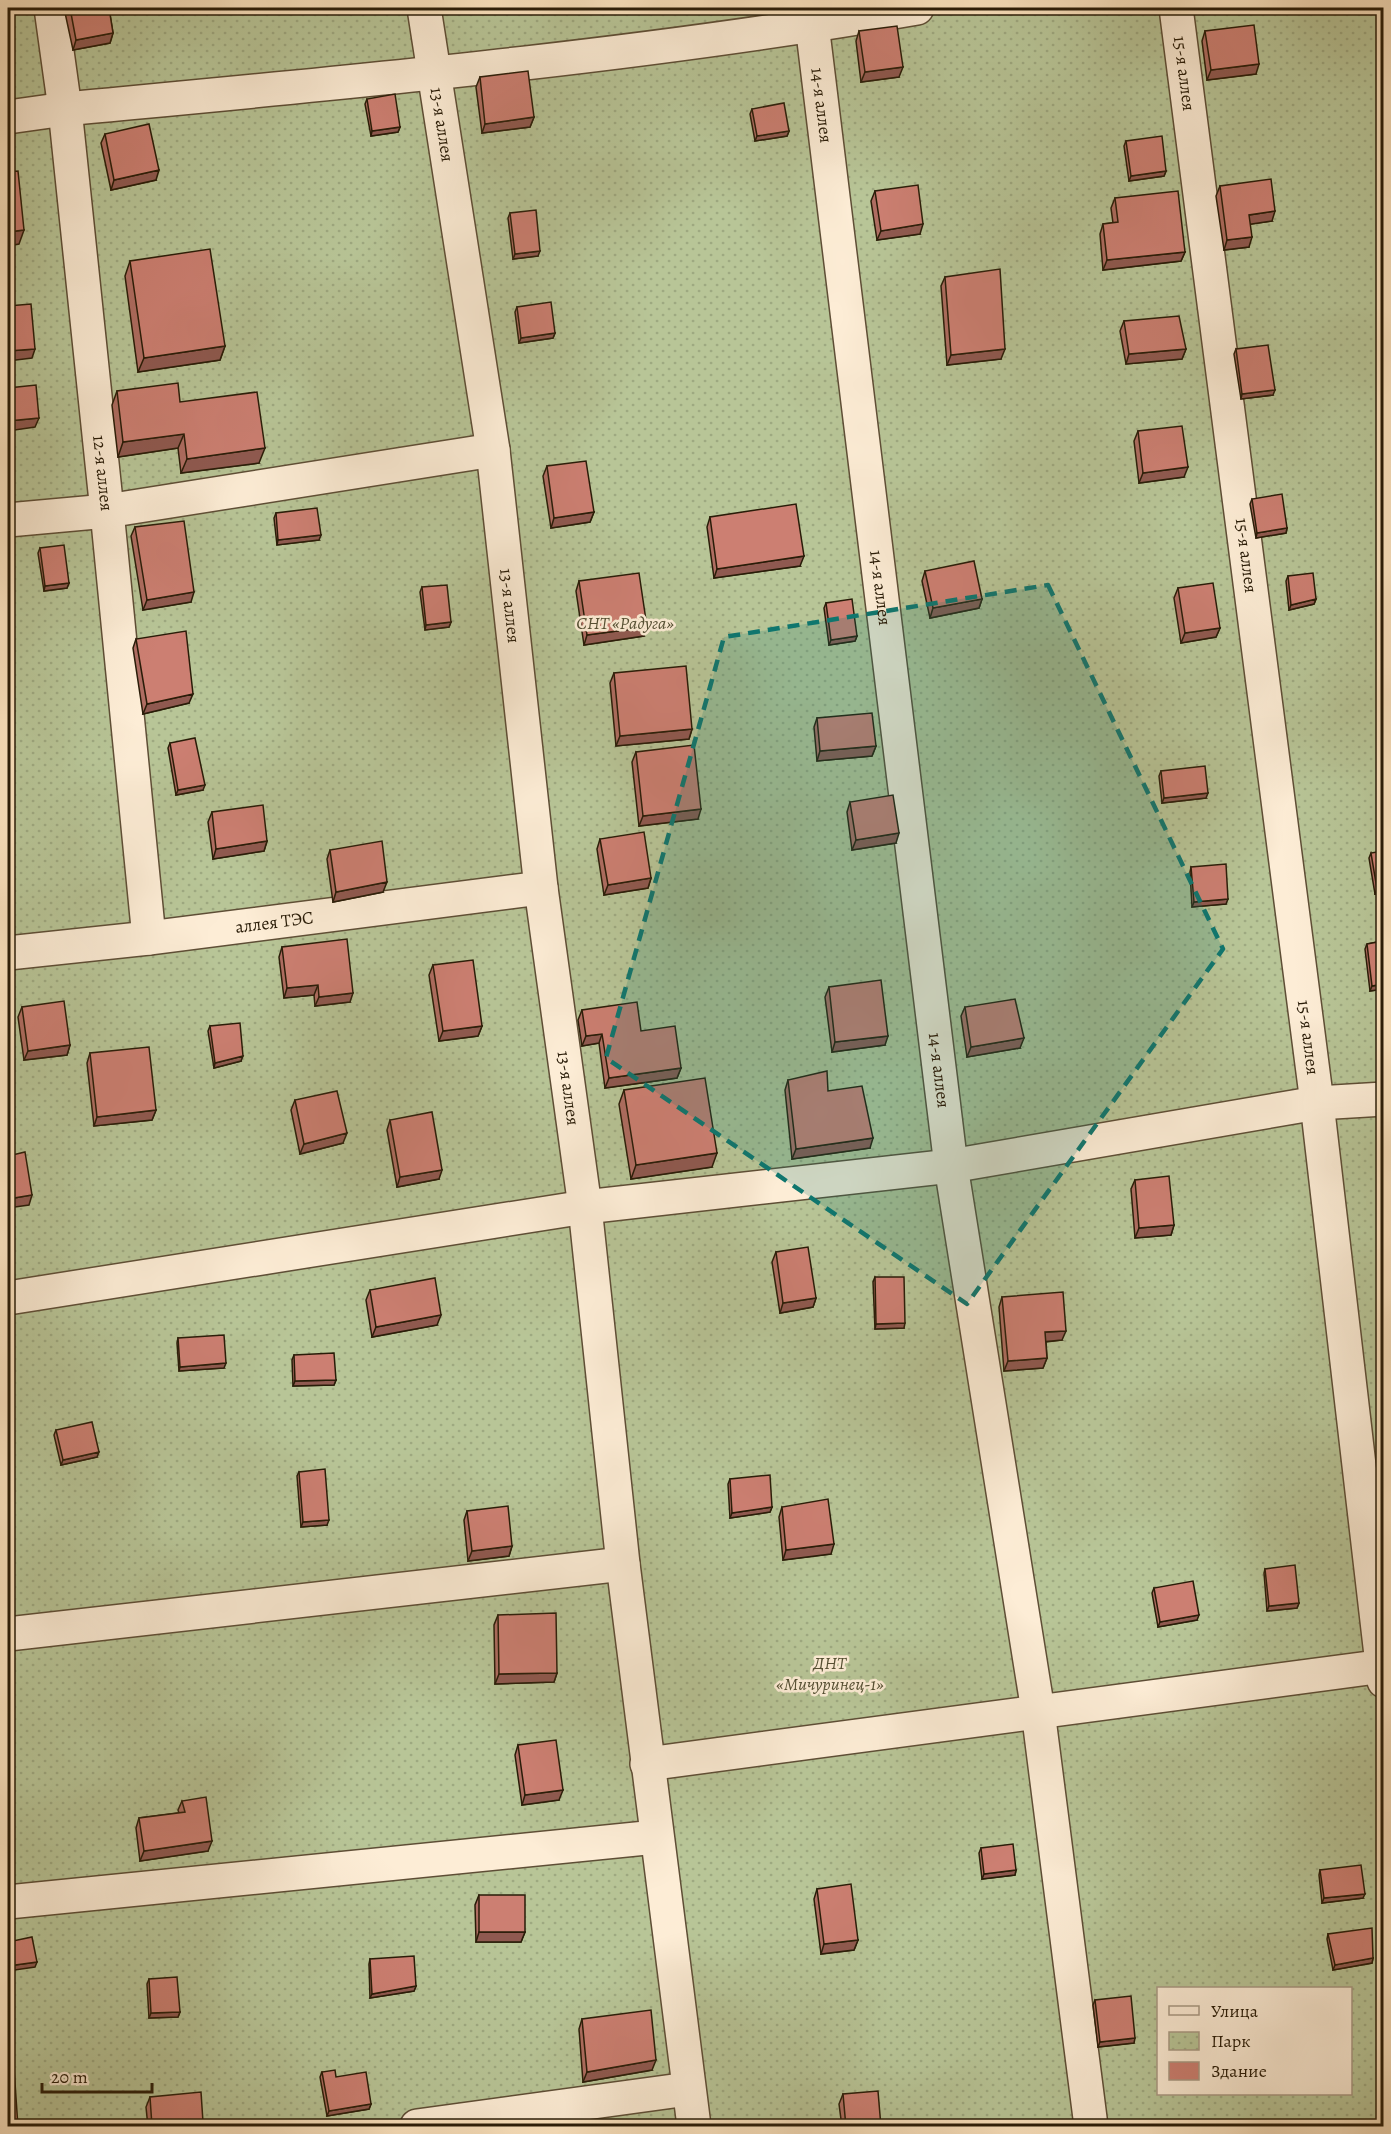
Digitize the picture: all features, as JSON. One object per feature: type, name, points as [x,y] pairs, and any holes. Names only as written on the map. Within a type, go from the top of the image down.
[{"type":"street","name":"12-я аллея","points":[[51,8],[65,109],[107,511],[148,938]]},
{"type":"street","name":"13-я аллея","points":[[424,8],[493,450],[541,888],[585,1207],[623,1564],[694,2127]]},
{"type":"street","points":[[8,117],[65,109],[434,74],[811,17],[917,8]]},
{"type":"street","name":"15-я аллея","points":[[1176,8],[1317,1103],[1383,1671]]},
{"type":"street","name":"14-я аллея","points":[[811,17],[951,1166],[1038,1711],[1090,2127]]},
{"type":"street","points":[[8,520],[107,511],[493,450]]},
{"type":"street","name":"аллея ТЭС","points":[[8,953],[148,938],[541,888]]},
{"type":"street","points":[[8,1298],[585,1207],[951,1166],[1317,1103],[1383,1099]]},
{"type":"street","points":[[8,1634],[623,1564]]},
{"type":"street","points":[[647,1764],[1038,1711],[1383,1671]]},
{"type":"street","points":[[8,1902],[656,1837]]},
{"type":"street","points":[[417,2127],[688,2089]]},
{"type":"highlighted area","points":[[1048,585],[1223,949],[967,1304],[606,1058],[724,637]]},
{"type":"green space","points":[[8,8],[1383,8],[1383,2126],[8,2126]]},
{"type":"building","points":[[70,8],[109,8],[113,33],[76,40]]},
{"type":"building","points":[[1254,25],[1259,64],[1211,70],[1205,31]]},
{"type":"building","points":[[897,26],[903,67],[865,72],[859,31]]},
{"type":"building","points":[[528,71],[534,117],[485,124],[480,77]]},
{"type":"building","points":[[395,94],[400,127],[372,131],[367,99]]},
{"type":"building","points":[[784,103],[789,131],[757,136],[752,109]]},
{"type":"building","points":[[149,124],[159,170],[114,180],[105,134]]},
{"type":"building","points":[[1162,136],[1166,171],[1131,176],[1126,141]]},
{"type":"building","points":[[18,171],[24,230],[8,232],[8,172]]},
{"type":"building","points":[[1271,179],[1275,211],[1249,215],[1252,237],[1227,240],[1220,186]]},
{"type":"building","points":[[918,185],[923,224],[881,231],[875,191]]},
{"type":"building","points":[[1178,191],[1185,252],[1107,260],[1103,224],[1118,222],[1115,198]]},
{"type":"building","points":[[536,210],[540,251],[515,254],[510,213]]},
{"type":"building","points":[[210,249],[225,346],[144,358],[130,261]]},
{"type":"building","points":[[1000,269],[1005,349],[951,355],[945,277]]},
{"type":"building","points":[[551,302],[555,333],[521,338],[517,307]]},
{"type":"building","points":[[31,304],[35,349],[8,351],[8,306]]},
{"type":"building","points":[[1179,316],[1186,349],[1129,354],[1124,321]]},
{"type":"building","points":[[1268,345],[1275,390],[1242,394],[1236,349]]},
{"type":"building","points":[[178,383],[180,402],[257,392],[265,448],[187,459],[184,434],[123,442],[117,391]]},
{"type":"building","points":[[36,385],[39,418],[8,421],[8,388]]},
{"type":"building","points":[[1182,426],[1188,467],[1143,473],[1138,431]]},
{"type":"building","points":[[586,461],[594,512],[554,518],[547,466]]},
{"type":"building","points":[[1282,494],[1287,528],[1257,533],[1252,499]]},
{"type":"building","points":[[796,504],[804,556],[717,569],[710,517]]},
{"type":"building","points":[[317,508],[321,535],[278,540],[276,513]]},
{"type":"building","points":[[184,521],[194,592],[147,600],[135,527]]},
{"type":"building","points":[[64,545],[69,583],[45,586],[40,548]]},
{"type":"building","points":[[974,561],[982,599],[933,608],[925,571]]},
{"type":"building","points":[[639,573],[647,627],[587,635],[579,581]]},
{"type":"building","points":[[1313,573],[1316,599],[1291,605],[1288,576]]},
{"type":"building","points":[[1213,583],[1220,628],[1185,633],[1178,588]]},
{"type":"building","points":[[447,585],[451,622],[426,625],[422,587]]},
{"type":"building","points":[[852,599],[857,636],[831,640],[826,603]]},
{"type":"building","points":[[186,631],[193,694],[147,704],[136,639]]},
{"type":"building","points":[[686,666],[692,729],[620,736],[614,673]]},
{"type":"building","points":[[872,713],[876,746],[820,751],[817,718]]},
{"type":"building","points":[[195,738],[205,785],[178,790],[170,743]]},
{"type":"building","points":[[694,745],[701,809],[643,816],[636,752]]},
{"type":"building","points":[[1205,766],[1208,793],[1164,798],[1161,771]]},
{"type":"building","points":[[893,795],[899,833],[856,840],[850,802]]},
{"type":"building","points":[[263,805],[267,841],[216,849],[212,812]]},
{"type":"building","points":[[644,832],[651,878],[608,885],[600,839]]},
{"type":"building","points":[[382,841],[387,882],[336,892],[330,850]]},
{"type":"building","points":[[1383,851],[1383,888],[1377,889],[1371,853]]},
{"type":"building","points":[[1226,864],[1228,899],[1194,902],[1191,867]]},
{"type":"building","points":[[347,939],[353,993],[319,997],[318,985],[287,988],[282,947]]},
{"type":"building","points":[[1383,941],[1383,984],[1372,986],[1367,944]]},
{"type":"building","points":[[473,960],[482,1026],[443,1031],[433,965]]},
{"type":"building","points":[[881,980],[888,1036],[835,1042],[829,987]]},
{"type":"building","points":[[1015,999],[1024,1038],[971,1047],[965,1007]]},
{"type":"building","points":[[64,1001],[70,1045],[28,1051],[22,1007]]},
{"type":"building","points":[[637,1002],[641,1031],[675,1026],[681,1068],[609,1078],[602,1034],[586,1036],[582,1010]]},
{"type":"building","points":[[240,1023],[243,1056],[215,1063],[210,1026]]},
{"type":"building","points":[[149,1047],[156,1110],[97,1117],[90,1053]]},
{"type":"building","points":[[827,1071],[828,1091],[862,1086],[873,1138],[796,1149],[788,1080]]},
{"type":"building","points":[[705,1078],[717,1153],[636,1165],[624,1090]]},
{"type":"building","points":[[337,1091],[347,1133],[304,1144],[295,1100]]},
{"type":"building","points":[[432,1112],[442,1170],[400,1177],[390,1120]]},
{"type":"building","points":[[25,1152],[32,1195],[8,1199],[8,1156]]},
{"type":"building","points":[[1169,1176],[1174,1225],[1139,1228],[1135,1180]]},
{"type":"building","points":[[808,1247],[816,1298],[783,1303],[776,1252]]},
{"type":"building","points":[[875,1277],[904,1277],[905,1323],[876,1324]]},
{"type":"building","points":[[435,1278],[441,1315],[376,1327],[370,1290]]},
{"type":"building","points":[[1063,1292],[1066,1331],[1045,1332],[1047,1358],[1008,1361],[1002,1297]]},
{"type":"building","points":[[224,1335],[226,1363],[180,1367],[178,1338]]},
{"type":"building","points":[[334,1353],[336,1380],[295,1381],[294,1355]]},
{"type":"building","points":[[92,1422],[99,1452],[63,1460],[56,1430]]},
{"type":"building","points":[[325,1469],[329,1520],[303,1522],[299,1472]]},
{"type":"building","points":[[770,1475],[772,1507],[732,1513],[730,1479]]},
{"type":"building","points":[[828,1499],[834,1544],[786,1550],[782,1507]]},
{"type":"building","points":[[508,1506],[512,1546],[472,1551],[467,1511]]},
{"type":"building","points":[[1295,1565],[1299,1603],[1269,1606],[1265,1569]]},
{"type":"building","points":[[1193,1581],[1199,1615],[1160,1622],[1154,1588]]},
{"type":"building","points":[[556,1613],[557,1673],[499,1674],[498,1615]]},
{"type":"building","points":[[556,1740],[563,1790],[525,1795],[518,1745]]},
{"type":"building","points":[[206,1797],[212,1841],[144,1851],[139,1818],[185,1812],[182,1801]]},
{"type":"building","points":[[1013,1844],[1016,1870],[984,1874],[981,1848]]},
{"type":"building","points":[[1361,1865],[1365,1894],[1324,1898],[1320,1870]]},
{"type":"building","points":[[851,1884],[858,1940],[824,1944],[817,1889]]},
{"type":"building","points":[[479,1895],[525,1895],[525,1932],[479,1932]]},
{"type":"building","points":[[1372,1928],[1373,1958],[1335,1965],[1328,1934]]},
{"type":"building","points":[[32,1937],[37,1962],[8,1966],[8,1942]]},
{"type":"building","points":[[414,1956],[416,1986],[372,1994],[370,1959]]},
{"type":"building","points":[[177,1977],[180,2012],[151,2013],[149,1979]]},
{"type":"building","points":[[1131,1996],[1135,2038],[1100,2042],[1095,2000]]},
{"type":"building","points":[[651,2010],[656,2060],[587,2072],[582,2019]]},
{"type":"building","points":[[14,2068],[18,2127],[8,2127],[8,2069]]},
{"type":"building","points":[[335,2070],[336,2077],[366,2072],[371,2104],[329,2111],[322,2072]]},
{"type":"building","points":[[878,2091],[881,2127],[846,2127],[843,2094]]},
{"type":"building","points":[[201,2092],[203,2122],[152,2126],[150,2097]]},
{"type":"park label","name":"СНТ «Радуга»","points":[[625,623]]},
{"type":"park label","name":"ДНТ «Мичуринец-1»","points":[[830,1673]]}]
